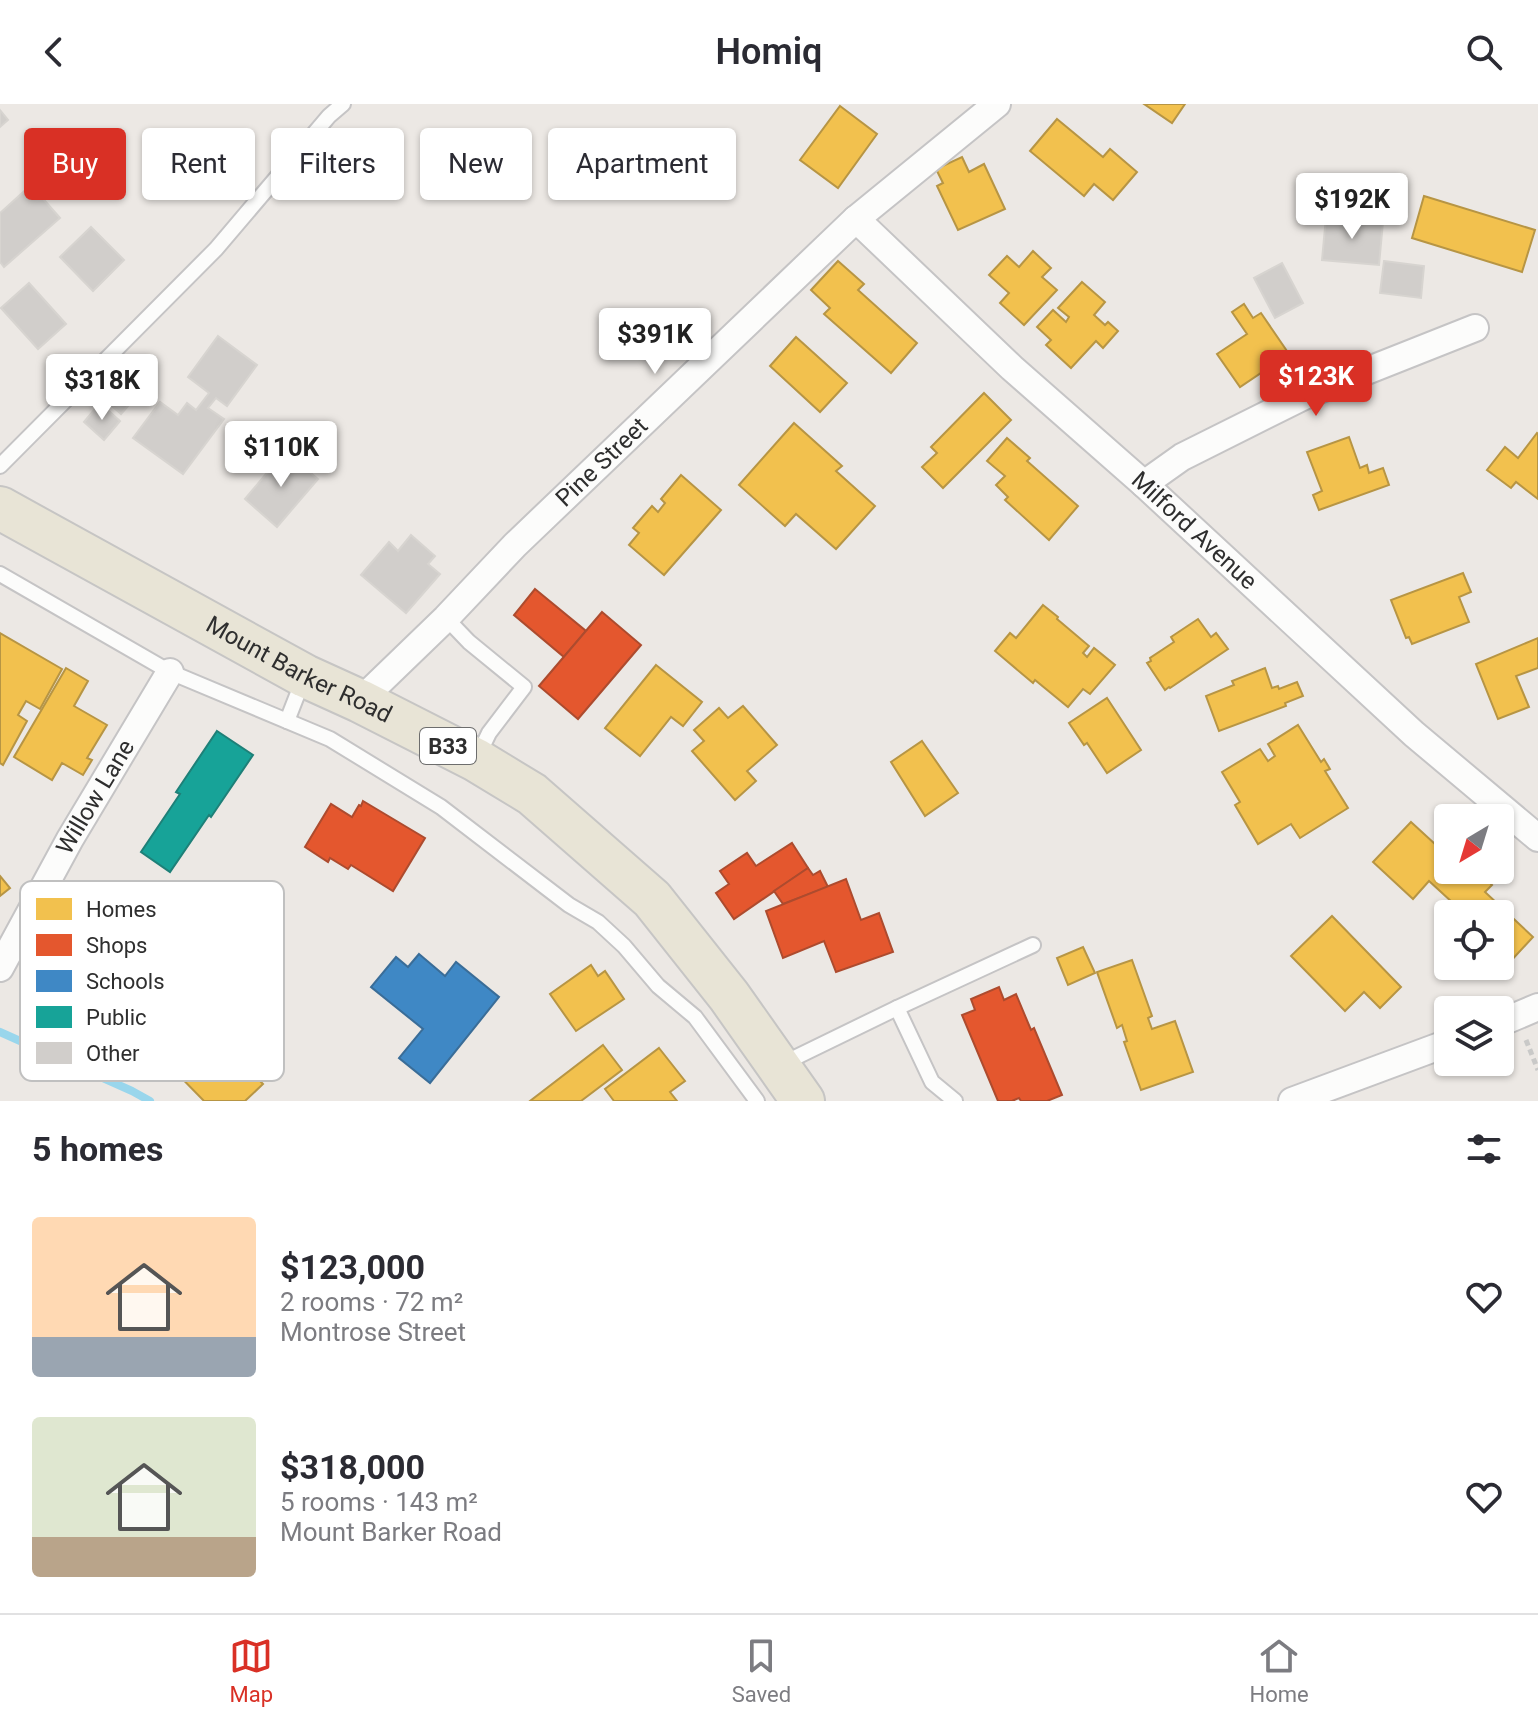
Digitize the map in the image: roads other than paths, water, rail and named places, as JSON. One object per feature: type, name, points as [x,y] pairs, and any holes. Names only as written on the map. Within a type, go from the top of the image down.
[{"type":"main road","name":"Mount Barker Road","points":[[0,508],[305,676],[476,760],[532,794],[652,899],[729,996],[783,1090]]},
{"type":"street","name":"Pine Street","points":[[360,701],[446,618],[515,545],[856,219],[997,104]]},
{"type":"street","name":"Milford Avenue","points":[[856,219],[1012,368],[1144,484],[1414,734],[1538,838]]},
{"type":"street","points":[[1144,484],[1182,457],[1306,395],[1475,328]]},
{"type":"street","name":"Willow Lane","points":[[47,881],[170,672]]},
{"type":"street","name":"Willow Lane","points":[[0,968],[20,931]]},
{"type":"street","points":[[1292,1101],[1434,1048]]},
{"type":"lane","points":[[0,466],[216,249],[329,116],[343,104]]},
{"type":"lane","name":"Mount Barker Road","points":[[0,574],[170,672],[330,739],[441,807],[569,905],[598,922],[624,946],[658,986],[783,1090]]},
{"type":"lane","points":[[446,618],[469,642],[524,687],[489,733],[476,760]]},
{"type":"lane","points":[[287,721],[305,676]]},
{"type":"lane","points":[[783,1090],[897,1008],[1033,945]]},
{"type":"lane","points":[[897,1008],[932,1082],[955,1101]]},
{"type":"waterway","points":[[0,1032],[20,1041]]},
{"type":"waterway","points":[[110,1081],[150,1101]]}]
